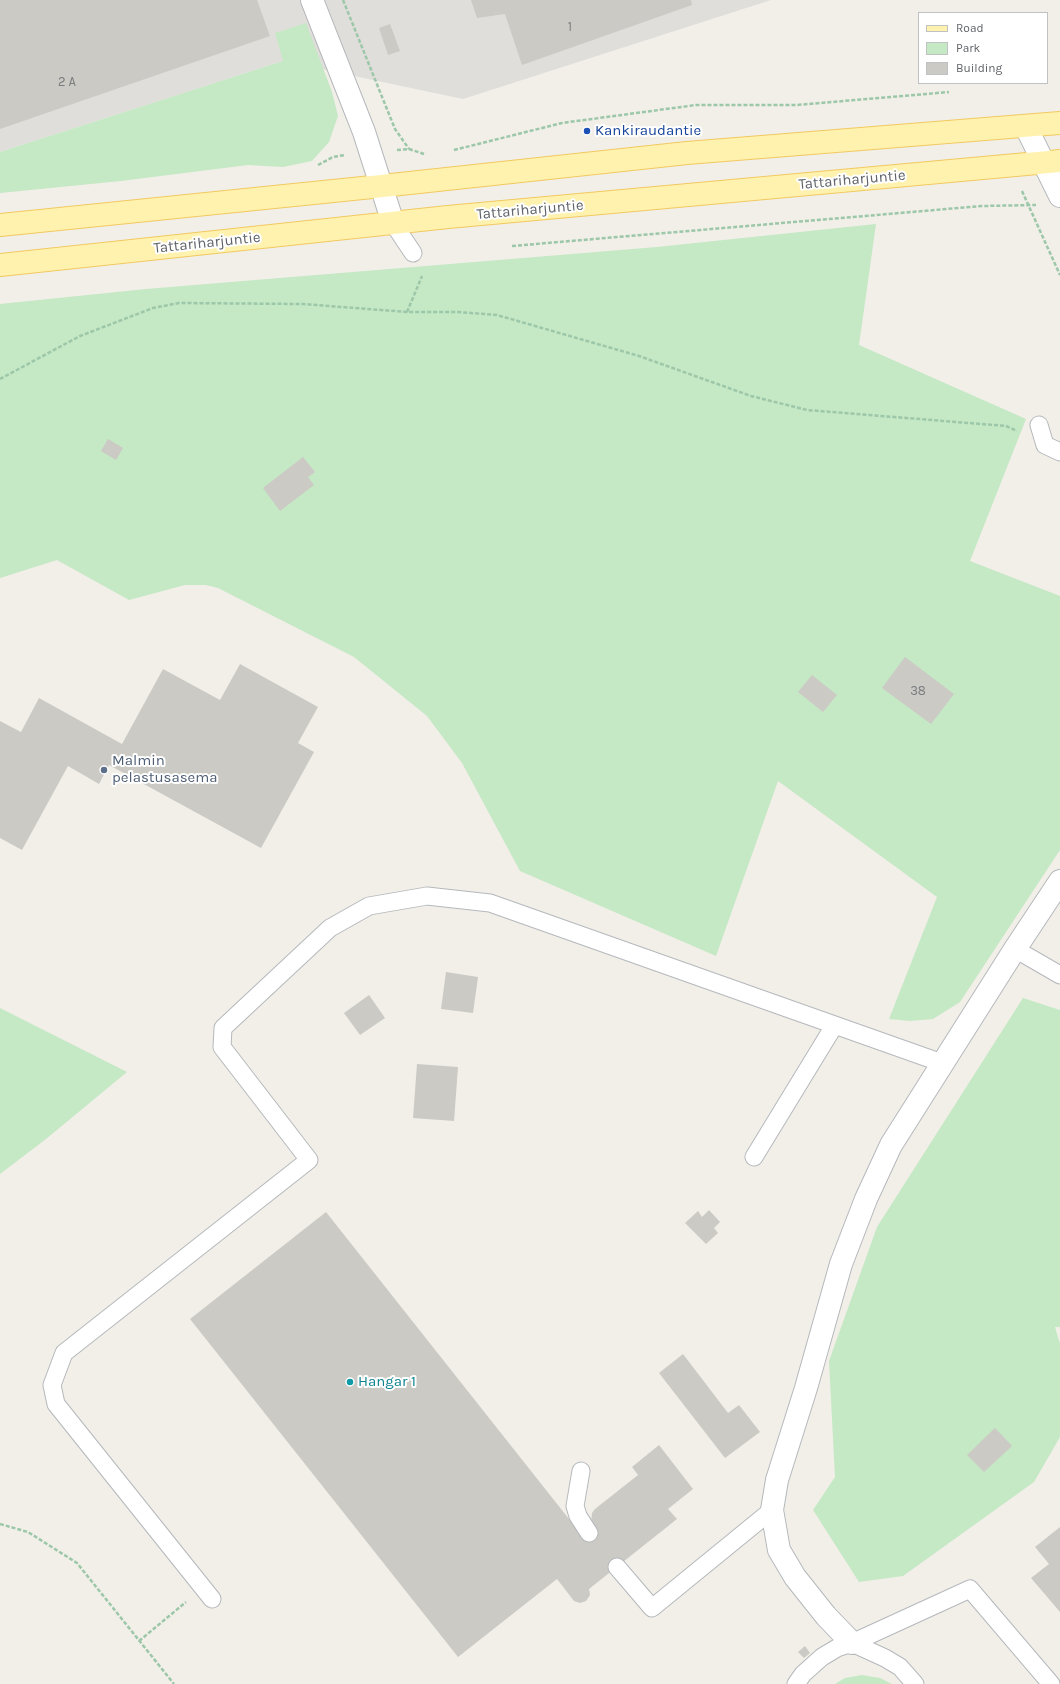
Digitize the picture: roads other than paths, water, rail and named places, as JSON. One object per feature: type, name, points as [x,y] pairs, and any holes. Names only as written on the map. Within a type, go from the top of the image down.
[{"type":"main road","points":[[0,225],[687,153],[1026,127],[1060,123]]},
{"type":"main road","name":"Tattariharjuntie","points":[[0,266],[393,223],[1052,161]]},
{"type":"street","points":[[312,0],[364,132],[393,223]]},
{"type":"street","points":[[1026,127],[1052,161],[1050,200]]},
{"type":"street","points":[[852,1643],[826,1616],[795,1577],[779,1550],[772,1510],[777,1480],[806,1388],[841,1264],[860,1213],[892,1145],[942,1063],[1060,881]]},
{"type":"lane","points":[[393,223],[413,253]]},
{"type":"lane","points":[[1039,425],[1044,445],[1060,452]]},
{"type":"lane","points":[[207,1593],[56,1404],[52,1385],[64,1353],[308,1160],[222,1046],[223,1028],[330,928],[369,906],[427,896],[490,903],[942,1063]]},
{"type":"lane","points":[[1015,949],[1060,975]]},
{"type":"lane","points":[[754,1157],[834,1026]]},
{"type":"lane","points":[[582,1471],[575,1506],[578,1516],[589,1533]]},
{"type":"lane","points":[[617,1567],[652,1608],[772,1510]]},
{"type":"lane","points":[[796,1684],[803,1674],[822,1657],[837,1648],[852,1643],[970,1589],[1051,1684]]},
{"type":"lane","points":[[852,1643],[885,1658],[900,1668],[915,1684]]},
{"type":"place","name":"Kankiraudantie","points":[[587,131]]},
{"type":"place","name":"Malmin pelastusasema","points":[[104,770]]},
{"type":"place","name":"Hangar 1","points":[[350,1382]]}]
